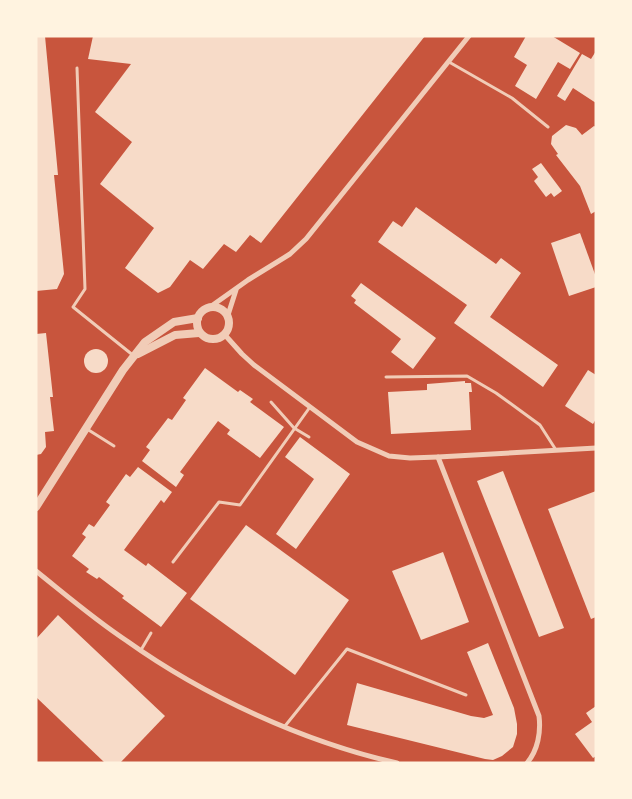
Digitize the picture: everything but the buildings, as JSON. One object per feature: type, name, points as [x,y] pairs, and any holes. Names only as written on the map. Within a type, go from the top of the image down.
[{"type":"street","points":[[199,333],[197,327],[198,318],[204,310],[290,254],[306,239],[469,36]]},
{"type":"street","points":[[228,315],[236,290]]},
{"type":"street","points":[[134,357],[175,335],[199,333],[211,340],[216,340],[225,335],[230,321],[228,315],[217,307],[210,307]]},
{"type":"street","points":[[36,507],[123,370],[145,342],[174,322],[198,318]]},
{"type":"street","points":[[225,335],[248,360],[357,442],[381,453],[401,458],[596,448]]},
{"type":"street","points":[[438,457],[539,716],[540,726],[536,749],[527,763]]},
{"type":"street","points":[[36,571],[141,651],[217,695],[285,726],[327,742],[397,763]]},
{"type":"lane","points":[[448,62],[476,76],[512,98],[548,127]]},
{"type":"lane","points":[[77,68],[85,289],[73,308],[134,357]]},
{"type":"lane","points":[[386,377],[467,376],[496,393],[540,425],[556,450]]},
{"type":"lane","points":[[271,402],[294,428],[309,437]]},
{"type":"lane","points":[[173,562],[219,502],[240,505],[311,406]]},
{"type":"lane","points":[[86,428],[114,446]]},
{"type":"lane","points":[[141,651],[151,633]]},
{"type":"lane","points":[[285,726],[347,649],[466,695]]}]
